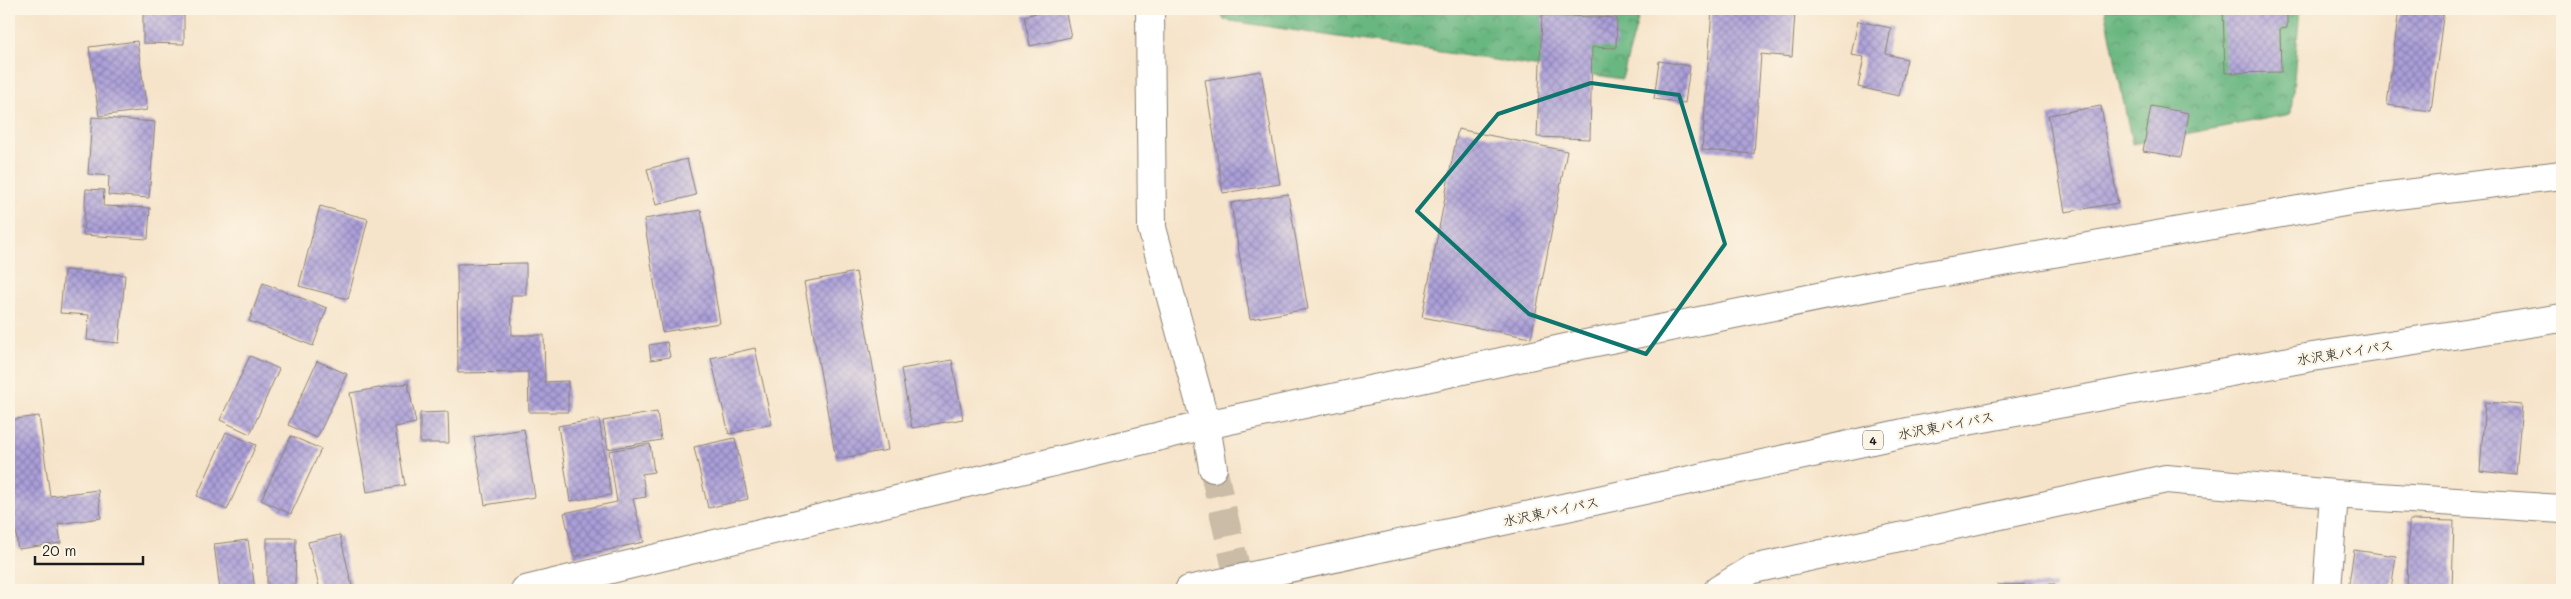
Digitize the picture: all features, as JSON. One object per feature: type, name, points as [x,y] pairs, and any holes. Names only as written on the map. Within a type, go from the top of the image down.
[{"type":"main road","points":[[1150,9],[1152,228],[1206,425],[1214,468]]},
{"type":"main road","points":[[525,590],[1206,425],[1566,348],[1917,277],[2356,200],[2562,175]]},
{"type":"main road","name":"水沢東バイパス","points":[[1189,590],[1912,432],[2306,358],[2562,318]]},
{"type":"main road","points":[[1718,590],[1753,569],[2166,478],[2334,494],[2562,509]]},
{"type":"main road","points":[[2327,590],[2334,494]]},
{"type":"highlighted area","points":[[1591,83],[1679,95],[1725,244],[1646,354],[1529,314],[1417,211],[1498,114]]},
{"type":"green space","points":[[1220,9],[1641,9],[1622,79],[1224,20]]},
{"type":"green space","points":[[2105,9],[2300,9],[2291,114],[2132,144]]},
{"type":"building","points":[[143,9],[184,9],[184,44],[143,43]]},
{"type":"building","points":[[1054,9],[1065,9],[1071,37],[1030,46],[1024,16]]},
{"type":"building","points":[[1712,9],[1795,13],[1792,57],[1761,54],[1754,154],[1702,150]]},
{"type":"building","points":[[2223,9],[2287,10],[2287,28],[2280,29],[2281,72],[2225,73]]},
{"type":"building","points":[[2399,9],[2444,9],[2431,111],[2387,105]]},
{"type":"building","points":[[1542,15],[1617,18],[1616,48],[1592,47],[1590,139],[1537,137]]},
{"type":"building","points":[[1858,21],[1891,28],[1886,54],[1907,59],[1899,96],[1858,87],[1864,57],[1851,55]]},
{"type":"building","points":[[137,41],[147,110],[99,116],[89,47]]},
{"type":"building","points":[[1659,61],[1690,66],[1685,103],[1654,99]]},
{"type":"building","points":[[1261,71],[1280,184],[1223,193],[1205,80]]},
{"type":"building","points":[[2101,106],[2118,203],[2065,212],[2048,115]]},
{"type":"building","points":[[2151,106],[2189,113],[2181,157],[2143,151]]},
{"type":"building","points":[[92,117],[155,122],[149,198],[108,195],[109,176],[88,174]]},
{"type":"building","points":[[1458,129],[1567,151],[1531,338],[1422,317]]},
{"type":"building","points":[[687,159],[696,195],[656,205],[647,169]]},
{"type":"building","points":[[86,189],[104,190],[103,206],[150,208],[148,239],[83,235]]},
{"type":"building","points":[[1288,194],[1308,309],[1250,319],[1231,203]]},
{"type":"building","points":[[320,206],[368,219],[348,299],[299,286]]},
{"type":"building","points":[[701,210],[720,323],[662,332],[644,219]]},
{"type":"building","points":[[526,263],[526,295],[511,295],[512,335],[544,335],[545,382],[568,381],[568,412],[529,412],[528,372],[458,373],[457,264]]},
{"type":"building","points":[[64,270],[125,275],[119,343],[87,340],[89,315],[60,313]]},
{"type":"building","points":[[856,272],[888,450],[836,459],[804,282]]},
{"type":"building","points":[[263,283],[327,308],[313,346],[249,321]]},
{"type":"building","points":[[667,342],[670,357],[651,360],[649,345]]},
{"type":"building","points":[[755,348],[772,424],[729,434],[711,358]]},
{"type":"building","points":[[250,356],[279,369],[250,434],[220,420]]},
{"type":"building","points":[[952,360],[963,419],[912,428],[901,369]]},
{"type":"building","points":[[317,361],[347,374],[317,438],[288,425]]},
{"type":"building","points":[[408,383],[416,423],[395,427],[405,485],[367,492],[350,393]]},
{"type":"building","points":[[2485,402],[2522,405],[2516,475],[2480,471]]},
{"type":"building","points":[[448,412],[449,443],[420,443],[420,413]]},
{"type":"building","points":[[657,412],[661,440],[608,449],[603,421]]},
{"type":"building","points":[[39,416],[50,496],[98,490],[101,518],[58,524],[61,543],[18,549],[9,480],[9,420]]},
{"type":"building","points":[[599,419],[611,495],[570,501],[558,426]]},
{"type":"building","points":[[524,429],[535,497],[485,505],[474,437]]},
{"type":"building","points":[[226,432],[256,445],[227,510],[197,496]]},
{"type":"building","points":[[291,436],[321,449],[291,514],[261,500]]},
{"type":"building","points":[[735,438],[748,499],[708,508],[694,447]]},
{"type":"building","points":[[650,444],[654,472],[642,474],[646,497],[633,499],[644,542],[574,557],[564,513],[617,502],[609,451]]},
{"type":"building","points":[[2409,520],[2454,521],[2452,589],[2407,588]]},
{"type":"building","points":[[340,535],[352,586],[333,590],[320,590],[308,542]]},
{"type":"building","points":[[267,538],[296,538],[295,590],[267,590]]},
{"type":"building","points":[[248,540],[255,590],[220,590],[214,544]]},
{"type":"building","points":[[2354,550],[2396,556],[2391,590],[2348,590]]},
{"type":"building","points":[[2055,584],[2055,590],[1997,590],[1997,585]]},
{"type":"tunnel","points":[[1213,468],[1241,590]]}]
